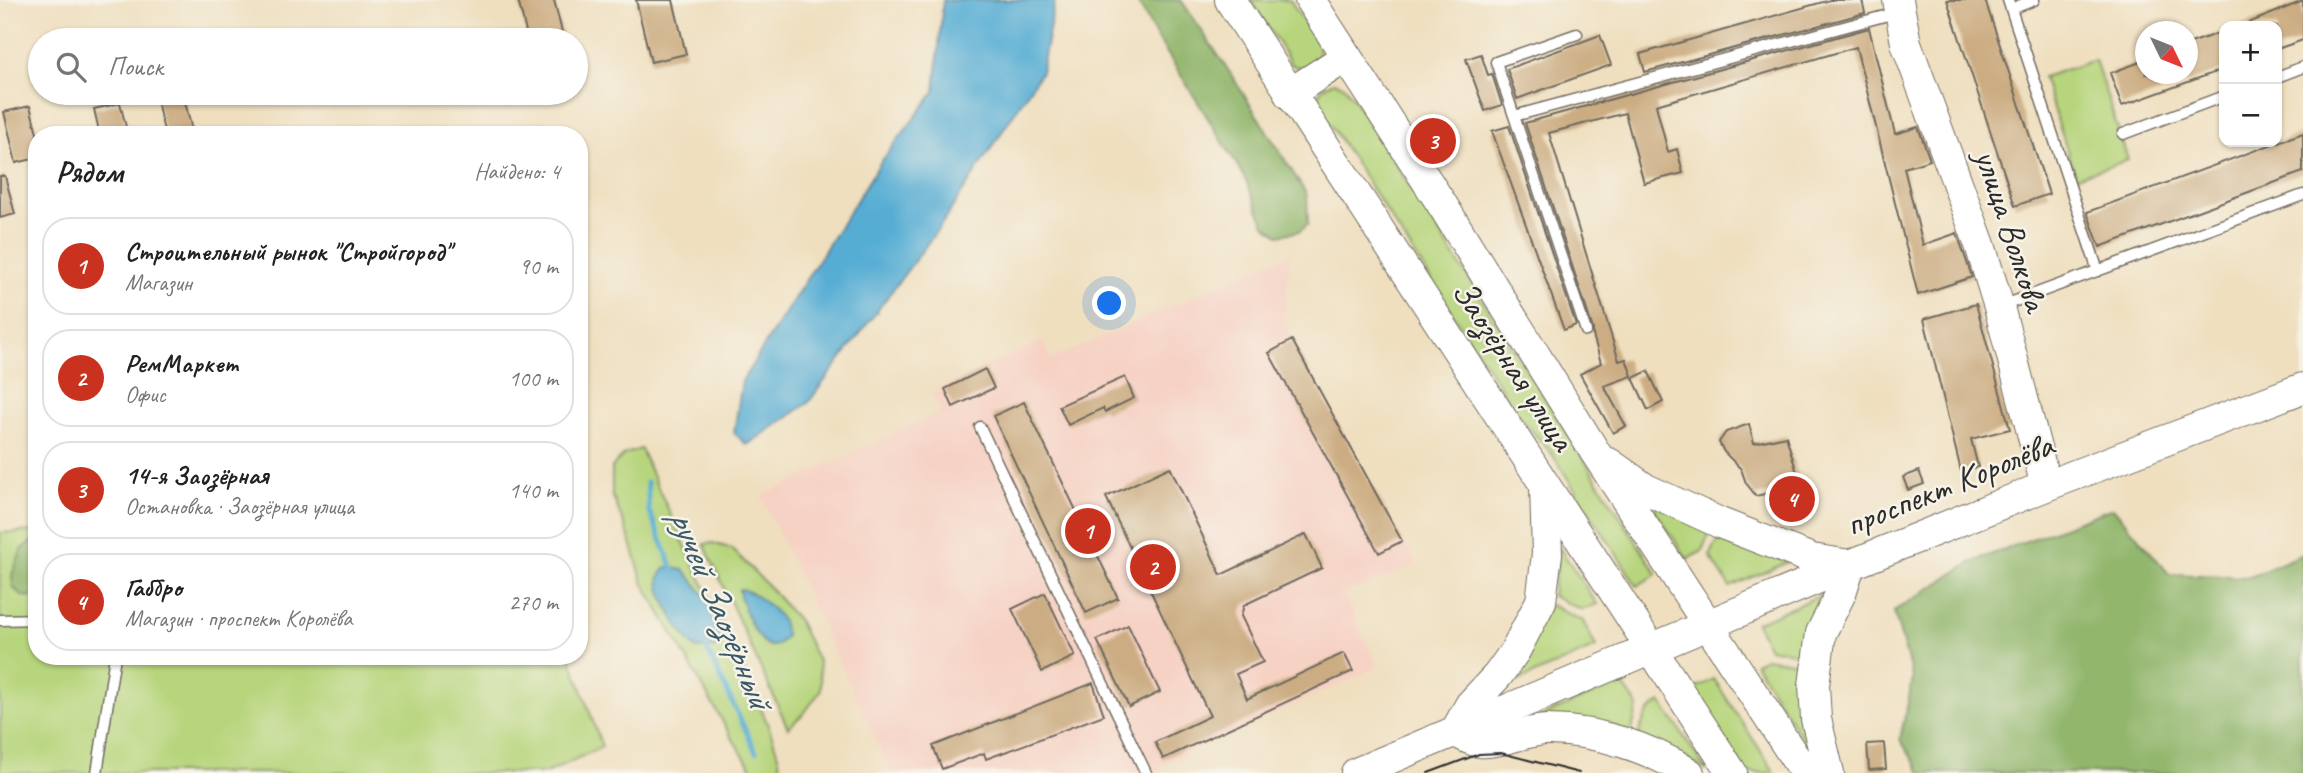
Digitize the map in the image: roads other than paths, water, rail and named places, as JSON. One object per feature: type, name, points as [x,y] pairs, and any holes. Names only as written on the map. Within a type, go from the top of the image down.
[{"type":"main road","name":"Заозёрная улица","points":[[1230,0],[1732,773]]},
{"type":"main road","name":"Заозёрная улица","points":[[1310,0],[1443,206],[1595,452],[1805,773]]},
{"type":"main road","name":"улица Волкова","points":[[1899,6],[1906,43],[1980,244],[2046,486]]},
{"type":"main road","points":[[1289,94],[1346,57]]},
{"type":"main road","name":"проспект Королёва","points":[[1356,773],[1850,565],[2046,486],[2303,388]]},
{"type":"main road","points":[[1595,452],[1646,489],[1720,523],[1812,559],[1850,565],[1841,593],[1821,633],[1814,685],[1816,719],[1829,773]]},
{"type":"main road","points":[[1545,484],[1547,554],[1541,601],[1515,651],[1498,675],[1470,705],[1455,732],[1479,742],[1548,730],[1593,736],[1632,745],[1689,773]]},
{"type":"lane","points":[[2034,0],[2009,4],[2098,271]]},
{"type":"lane","points":[[1514,116],[1899,6]]},
{"type":"lane","points":[[1577,34],[1496,62],[1586,331]]},
{"type":"lane","points":[[2282,75],[2303,67]]},
{"type":"lane","points":[[2123,134],[2219,98]]},
{"type":"lane","points":[[1999,307],[2303,195]]},
{"type":"lane","points":[[980,427],[1146,773]]},
{"type":"lane","points":[[0,620],[28,618]]},
{"type":"lane","points":[[97,773],[114,665]]},
{"type":"water","points":[[943,0],[1055,0],[1041,72],[939,228],[808,403],[747,445],[734,433],[742,381],[880,163],[935,91]]},
{"type":"water","points":[[666,567],[684,570],[711,606],[719,625],[716,647],[697,649],[678,626],[666,604],[660,584],[660,576]]},
{"type":"water","points":[[739,589],[762,600],[781,619],[786,636],[778,644],[767,644],[755,632],[742,604]]},
{"type":"waterway","name":"ручей Заозёрный","points":[[647,482],[649,511],[675,574]]},
{"type":"waterway","name":"ручей Заозёрный","points":[[703,641],[756,752]]},
{"type":"tram line","points":[[1428,773],[1479,754],[1501,753],[1579,773]]},
{"type":"place","name":"14-я Заозёрная","points":[[1433,141]]},
{"type":"place","name":"Габбро","points":[[1792,499]]},
{"type":"place","name":"Строительный рынок \"Стройгород\"","points":[[1088,531]]},
{"type":"place","name":"РемМаркет","points":[[1153,567]]}]
